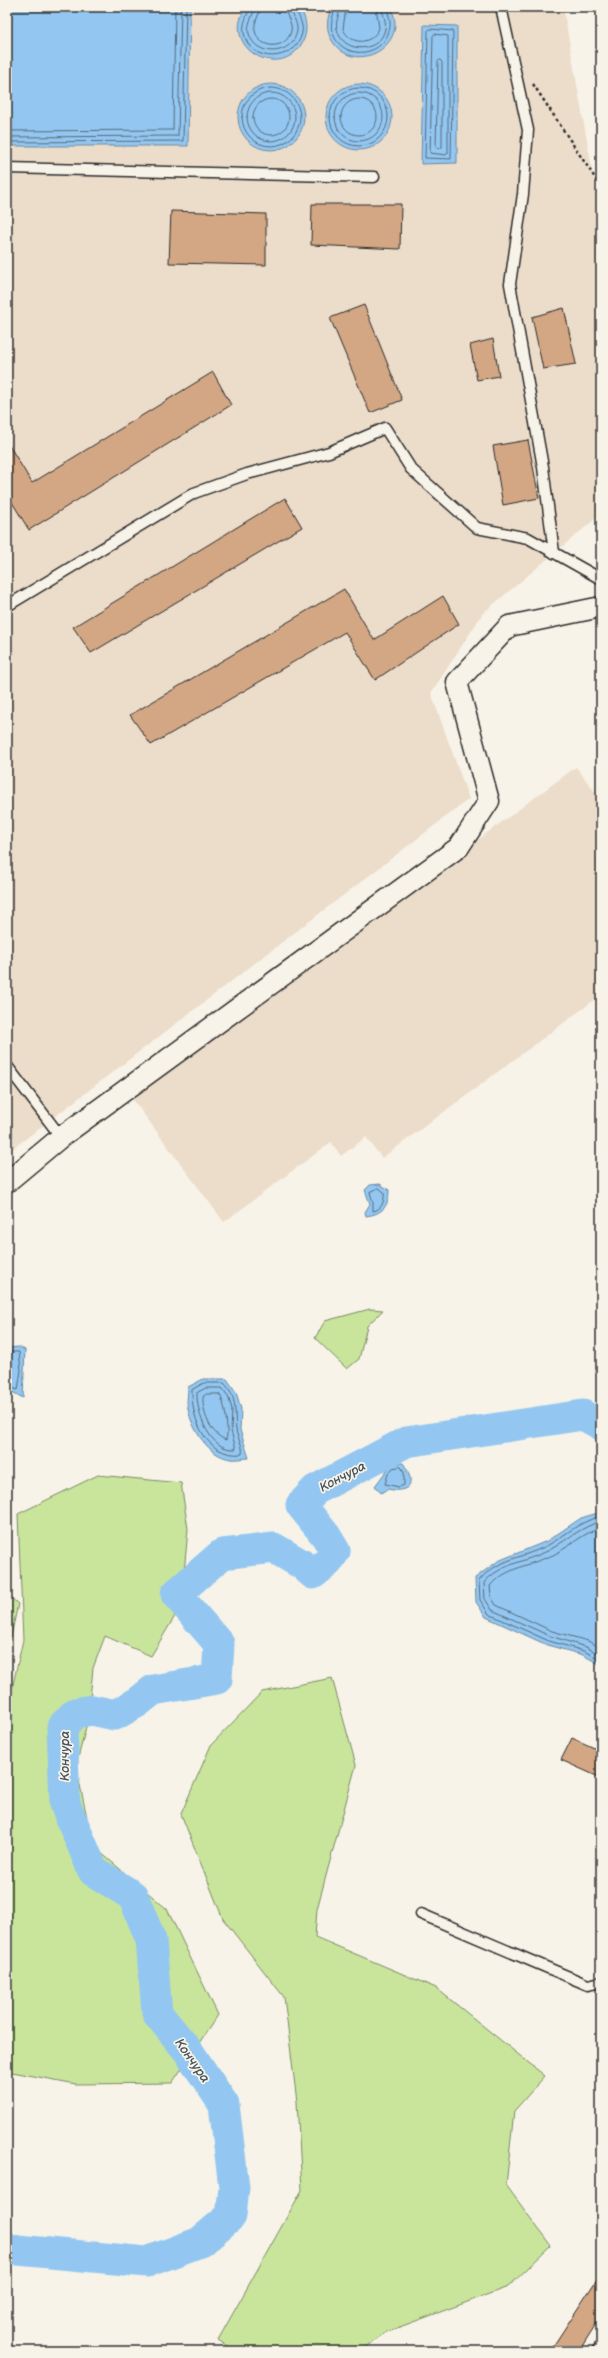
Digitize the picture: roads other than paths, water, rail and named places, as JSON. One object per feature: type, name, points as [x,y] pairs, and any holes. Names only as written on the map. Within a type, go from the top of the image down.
[{"type":"street","points":[[7,1182],[61,1137],[459,847],[489,801],[457,682],[509,626],[601,607]]},
{"type":"lane","points":[[501,7],[528,130],[523,194],[510,284],[543,466],[554,553]]},
{"type":"lane","points":[[7,168],[374,178]]},
{"type":"lane","points":[[7,606],[194,493],[247,474],[329,452],[385,428],[411,469],[477,528],[528,538],[601,579]]},
{"type":"lane","points":[[7,1066],[61,1137]]},
{"type":"lane","points":[[420,1914],[588,1985],[601,1982]]},
{"type":"lane","points":[[597,2351],[601,2344]]},
{"type":"water","points":[[7,7],[190,7],[188,146],[7,146]]},
{"type":"water","points":[[246,7],[299,7],[305,19],[306,31],[304,39],[295,52],[283,59],[270,60],[257,56],[247,48],[241,36],[240,23]]},
{"type":"water","points":[[332,7],[390,7],[395,21],[393,34],[387,45],[376,52],[364,56],[351,56],[340,50],[330,37],[328,30],[329,14]]},
{"type":"water","points":[[424,25],[457,26],[457,163],[421,164]]},
{"type":"water","points":[[264,84],[278,84],[290,89],[299,98],[304,110],[302,130],[295,141],[278,150],[264,150],[252,145],[243,136],[238,124],[238,110],[243,98],[252,89]]},
{"type":"water","points":[[352,84],[366,84],[378,89],[387,98],[392,110],[390,130],[383,141],[366,150],[352,150],[340,145],[331,136],[326,124],[326,110],[331,98],[340,89]]},
{"type":"water","points":[[380,1184],[389,1190],[388,1201],[384,1209],[372,1215],[366,1216],[365,1212],[370,1204],[365,1190],[370,1185]]},
{"type":"water","points":[[19,1347],[25,1350],[23,1398],[7,1389],[7,1348]]},
{"type":"water","points":[[203,1379],[227,1379],[236,1392],[241,1409],[240,1430],[249,1458],[233,1459],[223,1457],[208,1447],[197,1433],[187,1406],[188,1387]]},
{"type":"water","points":[[392,1463],[403,1463],[410,1476],[409,1485],[401,1490],[387,1489],[381,1493],[375,1486]]},
{"type":"water","points":[[601,1512],[601,1665],[583,1655],[547,1645],[486,1617],[476,1602],[475,1578],[498,1561],[547,1541],[581,1518]]},
{"type":"waterway","name":"Кончура","points":[[7,2249],[147,2262],[200,2242],[231,2216],[234,2187],[224,2105],[189,2052],[157,2013],[151,1940],[133,1896],[93,1871],[65,1804],[62,1727],[75,1713],[92,1710],[115,1715],[138,1702],[153,1690],[217,1679],[219,1644],[176,1594],[222,1554],[274,1548],[303,1565],[313,1574],[328,1562],[335,1551],[326,1536],[301,1505],[315,1490],[406,1442],[583,1415],[601,1425]]}]
